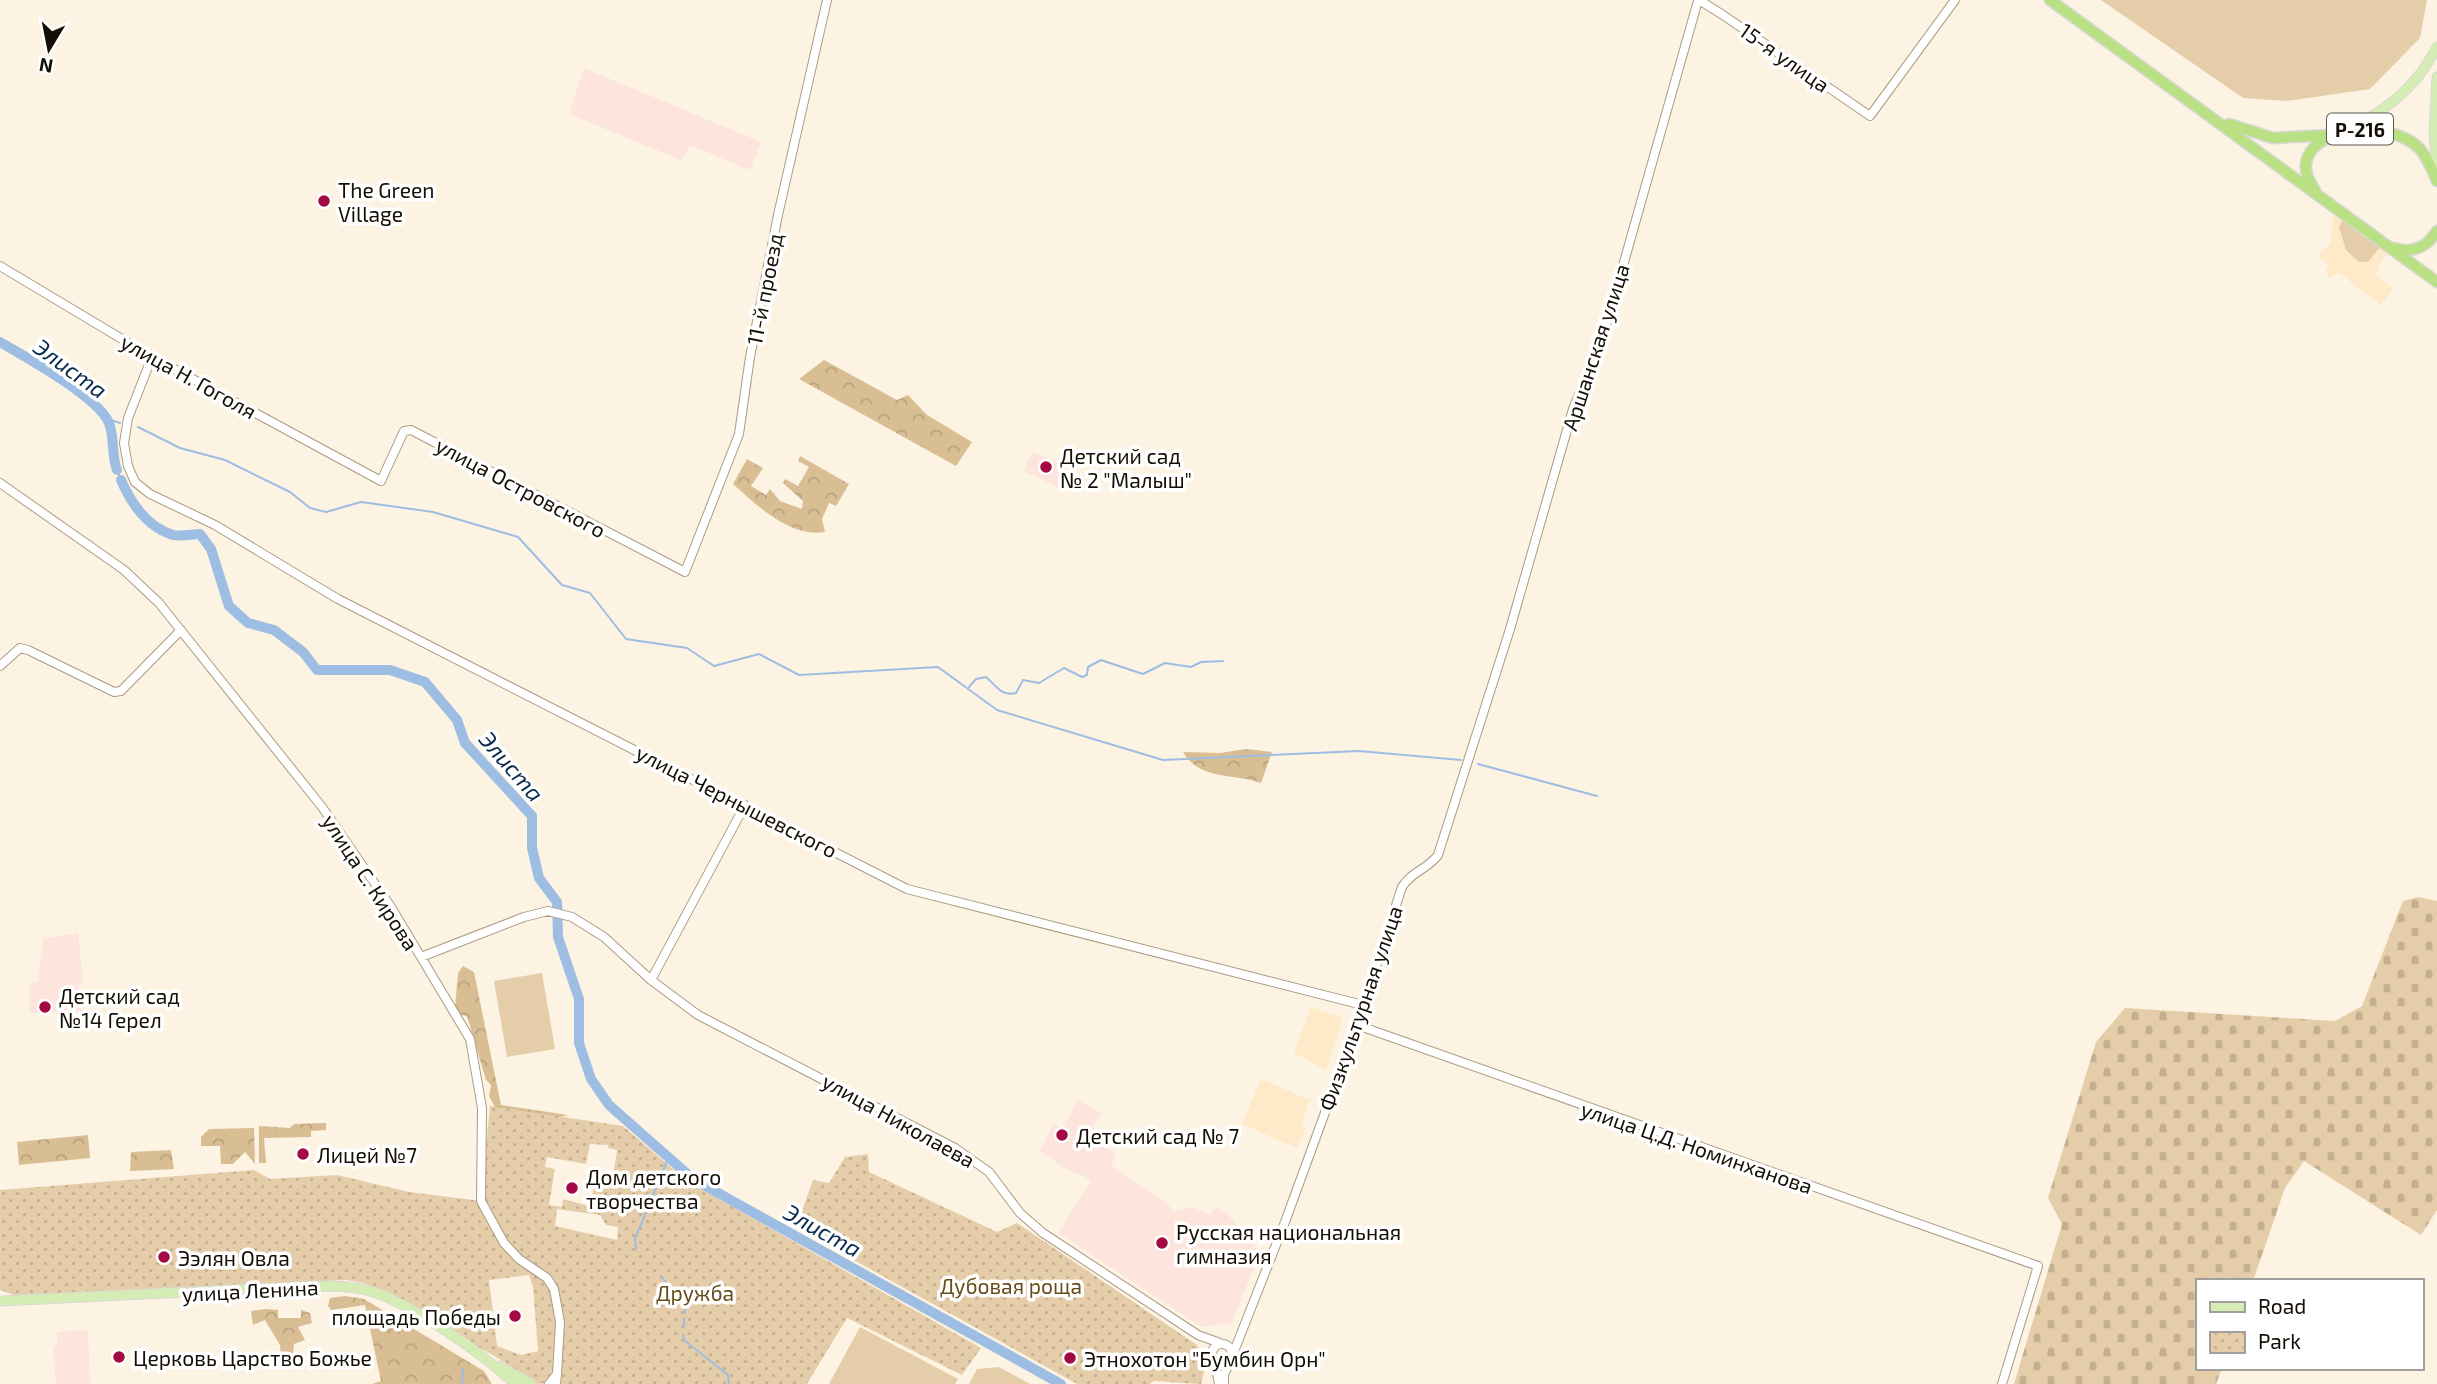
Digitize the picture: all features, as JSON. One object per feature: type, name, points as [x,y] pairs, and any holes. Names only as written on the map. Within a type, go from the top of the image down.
[{"type":"highway","name":"Р-216","points":[[2050,0],[2437,282]]},
{"type":"highway","name":"Р-216","points":[[2194,106],[2230,125],[2262,136],[2295,139],[2332,135],[2346,130],[2382,131],[2406,139],[2422,151],[2437,181]]},
{"type":"highway","name":"Р-216","points":[[2319,195],[2309,178],[2308,163],[2316,148],[2332,135]]},
{"type":"highway","points":[[2388,246],[2404,251],[2414,250],[2430,241],[2437,231]]},
{"type":"main road","points":[[2346,130],[2377,114],[2402,94],[2424,70],[2437,47]]},
{"type":"main road","points":[[2437,77],[2434,130],[2437,176]]},
{"type":"main road","name":"улица Ленина","points":[[0,1301],[315,1286],[355,1287],[378,1294],[407,1308],[482,1357],[531,1384]]},
{"type":"main road","name":"улица Ленина","points":[[482,1357],[515,1384]]},
{"type":"street","name":"11-й проезд","points":[[685,572],[737,441],[750,357],[827,0]]},
{"type":"street","name":"15-я улица","points":[[1699,0],[1870,116],[1955,0]]},
{"type":"street","name":"Аршанская улица","points":[[1490,694],[1573,409],[1602,340],[1699,0]]},
{"type":"street","name":"улица Н. Гоголя","points":[[0,265],[152,357],[381,481]]},
{"type":"street","name":"улица Чернышевского","points":[[152,357],[128,418],[124,443],[128,466],[135,482],[150,494],[215,525],[338,599],[907,889],[1363,1005]]},
{"type":"street","name":"улица Островского","points":[[381,481],[404,431],[411,430],[685,572]]},
{"type":"street","name":"улица С. Кирова","points":[[0,483],[124,570],[159,603],[329,817],[371,876],[465,1028],[476,1060],[482,1108],[481,1201],[511,1251],[545,1277],[554,1289],[560,1322],[556,1384]]},
{"type":"street","points":[[0,666],[20,648],[114,692],[121,691],[181,630]]},
{"type":"street","name":"Физкультурная улица","points":[[1222,1384],[1357,1025],[1402,887],[1417,869],[1431,864],[1438,855],[1490,694]]},
{"type":"street","points":[[651,980],[745,806]]},
{"type":"street","name":"улица Николаева","points":[[421,957],[548,911],[563,914],[604,937],[651,980],[698,1015],[980,1164],[1020,1213],[1043,1233],[1198,1335],[1222,1343]]},
{"type":"street","name":"улица Ц.Д. Номинханова","points":[[1357,1025],[2038,1266],[2002,1384]]},
{"type":"street","points":[[1214,1359],[1214,1347],[1240,1333]]},
{"type":"street","points":[[1198,1335],[1214,1359],[1222,1384]]},
{"type":"street","points":[[1214,1359],[1224,1364],[1231,1357],[1231,1348],[1222,1343]]},
{"type":"street","points":[[549,1384],[557,1374]]},
{"type":"shaded area","points":[[584,68],[761,142],[750,170],[690,145],[681,160],[569,114]]},
{"type":"shaded area","points":[[2329,206],[2343,219],[2339,227],[2346,250],[2381,246],[2393,253],[2383,257],[2376,275],[2393,289],[2381,305],[2339,273],[2328,278],[2326,270],[2329,265],[2317,256],[2330,244],[2333,220]]},
{"type":"shaded area","points":[[1033,452],[1067,467],[1058,487],[1023,471]]},
{"type":"shaded area","points":[[78,933],[83,982],[79,983],[81,1011],[30,1013],[30,983],[38,981],[43,939]]},
{"type":"shaded area","points":[[1311,1007],[1343,1018],[1326,1070],[1294,1053]]},
{"type":"shaded area","points":[[1261,1079],[1310,1100],[1301,1125],[1306,1128],[1297,1148],[1242,1124]]},
{"type":"shaded area","name":"Русская национальная гимназия","points":[[1078,1100],[1101,1113],[1088,1136],[1116,1153],[1111,1165],[1176,1211],[1192,1207],[1210,1215],[1216,1207],[1229,1216],[1260,1253],[1232,1323],[1202,1327],[1058,1233],[1092,1180],[1064,1168],[1040,1151],[1053,1124],[1063,1128]]},
{"type":"shaded area","points":[[88,1330],[90,1384],[56,1384],[53,1346],[57,1346],[57,1332]]},
{"type":"green space","points":[[2101,0],[2427,0],[2420,38],[2370,89],[2287,101],[2243,98]]},
{"type":"green space","points":[[2343,219],[2381,246],[2368,262],[2359,262],[2346,250],[2339,227]]},
{"type":"green space","points":[[824,360],[897,400],[908,395],[927,415],[972,442],[956,466],[799,379]]},
{"type":"green space","points":[[800,456],[849,484],[836,506],[829,503],[822,519],[825,532],[812,533],[786,525],[763,510],[733,484],[747,459],[763,468],[751,486],[766,495],[770,489],[780,501],[802,509],[803,501],[783,483],[785,479],[798,486],[809,467],[798,461]]},
{"type":"green space","points":[[1246,749],[1272,752],[1261,783],[1208,772],[1190,761],[1183,752],[1220,753]]},
{"type":"green space","points":[[2418,897],[2437,901],[2437,1210],[2421,1235],[2304,1161],[2285,1188],[2254,1279],[2196,1279],[2196,1370],[2221,1370],[2216,1384],[2014,1384],[2062,1224],[2048,1198],[2096,1042],[2125,1008],[2335,1021],[2362,1006],[2403,901]]},
{"type":"green space","points":[[463,966],[474,972],[501,1105],[568,1115],[556,1118],[496,1109],[489,1096],[491,1085],[486,1080],[467,1016],[461,1015],[455,1008],[458,973]]},
{"type":"green space","points":[[542,973],[555,1049],[507,1057],[494,981]]},
{"type":"green space","name":"Дружба","points":[[490,1106],[623,1126],[687,1181],[981,1348],[962,1375],[847,1318],[807,1384],[558,1384],[554,1374],[547,1383],[536,1384],[498,1358],[364,1283],[346,1280],[16,1296],[0,1290],[0,1190],[254,1170],[270,1179],[337,1175],[409,1192],[481,1201]],"holes":[[[590,1144],[608,1145],[608,1148],[617,1150],[613,1177],[596,1175],[591,1203],[609,1206],[608,1211],[563,1199],[562,1207],[549,1205],[555,1169],[545,1167],[547,1157],[586,1164]],[[557,1209],[600,1215],[606,1225],[618,1227],[617,1240],[555,1226]],[[529,1275],[533,1287],[538,1351],[521,1355],[497,1346],[489,1280]]]},
{"type":"green space","points":[[326,1123],[326,1130],[311,1131],[311,1137],[264,1138],[266,1163],[259,1163],[259,1126],[290,1128],[294,1124]]},
{"type":"green space","points":[[254,1128],[255,1164],[245,1152],[233,1164],[221,1164],[220,1146],[201,1146],[201,1137],[209,1129]]},
{"type":"green space","points":[[88,1135],[90,1158],[19,1165],[17,1142]]},
{"type":"green space","points":[[171,1150],[174,1169],[130,1171],[131,1152]]},
{"type":"green space","name":"Дубовая роща","points":[[868,1154],[869,1172],[997,1232],[1017,1223],[1197,1345],[1206,1364],[1201,1384],[1154,1381],[1150,1384],[1077,1384],[796,1228],[813,1180],[829,1183],[845,1157]]},
{"type":"green space","points":[[345,1296],[364,1299],[484,1371],[492,1384],[372,1384],[381,1381],[365,1305],[331,1310],[328,1306],[330,1298]]},
{"type":"green space","points":[[278,1310],[278,1318],[301,1318],[301,1310],[310,1313],[312,1323],[298,1327],[305,1340],[294,1344],[293,1355],[281,1358],[280,1345],[265,1320],[253,1325],[251,1311]]},
{"type":"green space","points":[[860,1327],[958,1379],[955,1384],[829,1384]]},
{"type":"green space","points":[[999,1367],[1030,1384],[969,1384],[977,1369]]},
{"type":"waterway","name":"Элиста","points":[[0,342],[60,378],[91,401],[102,413],[111,429],[117,470]]},
{"type":"waterway","points":[[108,419],[120,423]]},
{"type":"waterway","points":[[138,427],[180,448],[225,460],[290,492],[310,508],[326,512],[361,502],[433,512],[518,537],[562,585],[590,593],[626,639],[687,648],[714,666],[759,654],[799,675],[938,667],[997,710],[1163,760],[1359,751],[1461,760]]},
{"type":"waterway","name":"Элиста","points":[[117,470],[121,480]]},
{"type":"waterway","name":"Элиста","points":[[121,480],[135,505],[155,526],[176,536],[200,534],[211,549],[229,606],[248,623],[274,630],[303,652],[317,670],[390,670],[425,682],[457,720],[465,743],[532,816],[532,848],[539,878],[557,902],[558,937],[579,999],[579,1043],[591,1079],[609,1105],[693,1179],[1061,1384]]},
{"type":"waterway","points":[[969,687],[976,679],[986,677],[999,690],[1016,693],[1023,680],[1039,683],[1064,668],[1082,677],[1087,675],[1088,667],[1101,660],[1143,674],[1165,663],[1191,667],[1201,662],[1223,661]]},
{"type":"waterway","points":[[1478,764],[1597,796]]},
{"type":"waterway","points":[[636,1249],[635,1239],[668,1159]]},
{"type":"waterway","points":[[661,1276],[685,1306],[685,1313]]},
{"type":"waterway","points":[[684,1318],[684,1327]]},
{"type":"waterway","points":[[683,1335],[684,1340],[728,1375],[729,1384]]},
{"type":"waterway","points":[[462,1384],[463,1368]]},
{"type":"place","name":"The Green Village","points":[[324,201]]},
{"type":"place","name":"Детский сад № 2 \"Малыш\"","points":[[1046,467]]},
{"type":"place","name":"Детский сад №14 Герел","points":[[45,1007]]},
{"type":"place","name":"Детский сад № 7","points":[[1062,1135]]},
{"type":"place","name":"Лицей №7","points":[[303,1154]]},
{"type":"place","name":"Дом детского творчества","points":[[572,1188]]},
{"type":"place","name":"Русская национальная гимназия","points":[[1162,1243]]},
{"type":"place","name":"Ээлян Овла","points":[[164,1257]]},
{"type":"place","name":"площадь Победы","points":[[515,1316]]},
{"type":"place","name":"Церковь Царство Божье","points":[[119,1357]]},
{"type":"place","name":"Этнохотон \"Бумбин Орн\"","points":[[1070,1358]]}]
